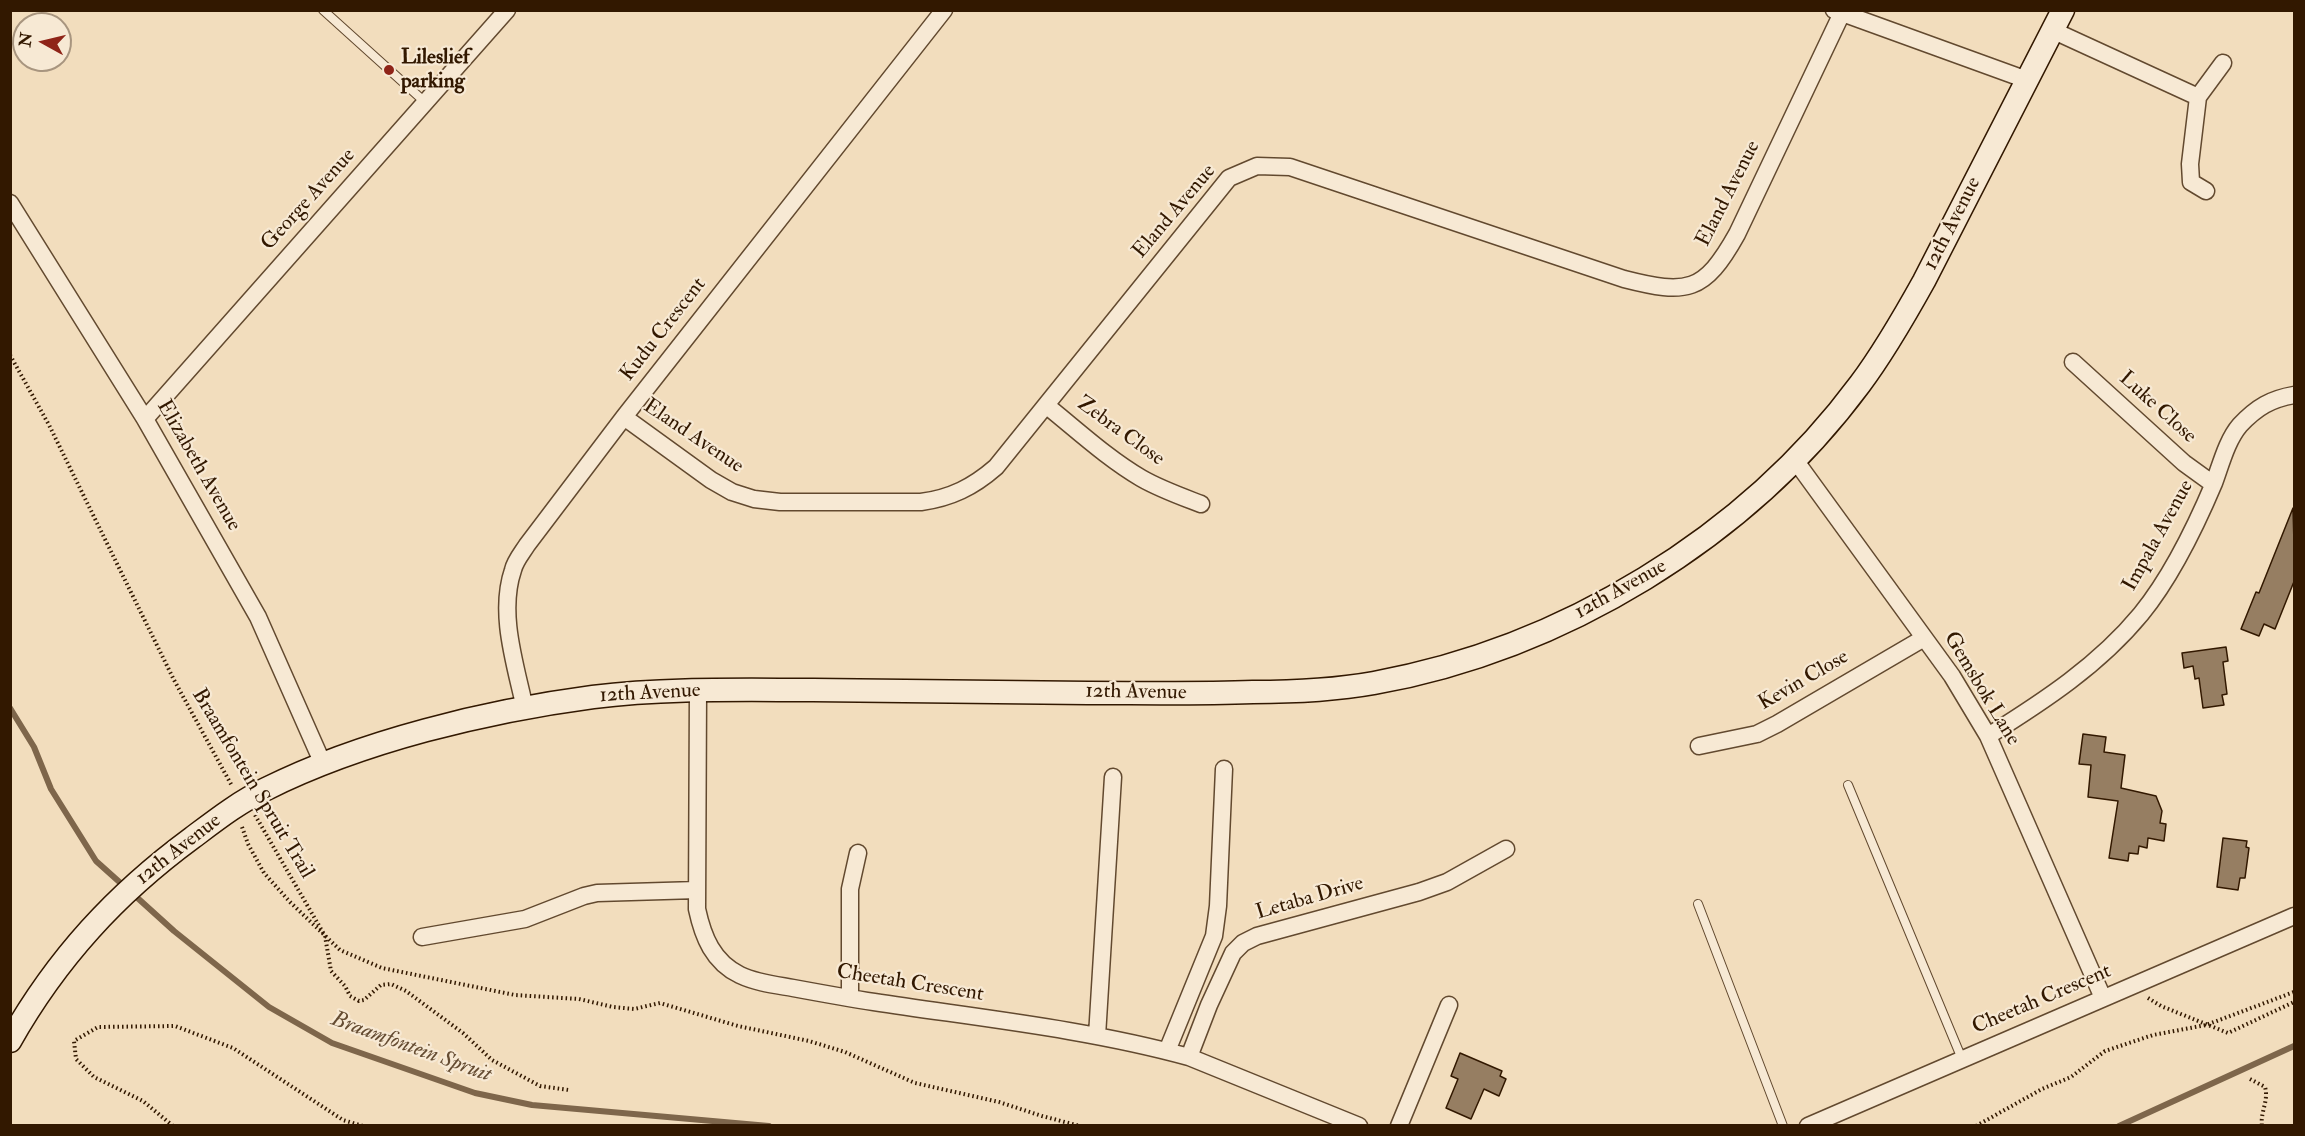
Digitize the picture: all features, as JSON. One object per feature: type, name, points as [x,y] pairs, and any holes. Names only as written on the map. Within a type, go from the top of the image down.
[{"type":"street","name":"George Avenue","points":[[145,419],[507,10]]},
{"type":"street","name":"Kudu Crescent","points":[[525,709],[507,610],[508,587],[513,567],[527,545],[624,417],[944,10]]},
{"type":"street","name":"12th Avenue","points":[[10,1041],[58,965],[113,904],[166,857],[267,789],[323,764],[423,731],[594,697],[698,691],[1194,694],[1296,692],[1371,684],[1448,667],[1530,638],[1620,593],[1680,556],[1734,515],[1795,460],[1858,387],[1902,321],[2063,10]]},
{"type":"street","name":"Eland Avenue","points":[[624,417],[711,480],[732,492],[754,499],[780,502],[921,502],[941,499],[979,482],[996,466],[1230,178],[1257,166],[1290,167],[1624,279],[1673,288],[1692,285],[1708,277],[1723,260],[1737,234],[1838,12]]},
{"type":"street","points":[[1838,12],[2027,80]]},
{"type":"street","points":[[2052,30],[2198,97]]},
{"type":"street","points":[[2206,191],[2191,182],[2190,164],[2198,97],[2223,63]]},
{"type":"street","name":"Elizabeth Avenue","points":[[10,203],[145,419],[258,617],[323,764]]},
{"type":"street","name":"Luke Close","points":[[2073,362],[2184,463],[2213,484]]},
{"type":"street","name":"Impala Avenue","points":[[1988,736],[2073,680],[2104,653],[2141,614],[2169,572],[2213,484],[2229,443],[2239,427],[2271,400],[2295,395]]},
{"type":"street","name":"Zebra Close","points":[[1047,406],[1139,477],[1161,489],[1201,504]]},
{"type":"street","name":"Gemsbok Lane","points":[[1795,460],[1952,676],[1988,736],[2103,998]]},
{"type":"street","name":"Kevin Close","points":[[1699,746],[1757,734],[1924,638]]},
{"type":"street","name":"Cheetah Crescent","points":[[698,691],[696,890],[698,909],[702,932],[711,951],[725,965],[740,975],[759,982],[1097,1036],[1167,1051],[1189,1057],[1359,1125]]},
{"type":"street","points":[[1167,1051],[1214,936],[1218,906],[1224,769]]},
{"type":"street","points":[[1097,1036],[1113,777]]},
{"type":"street","name":"Letaba Drive","points":[[1189,1057],[1233,953],[1243,943],[1257,936],[1419,892],[1447,882],[1506,849]]},
{"type":"street","points":[[850,998],[850,889],[858,853]]},
{"type":"street","points":[[422,937],[525,919],[569,901],[597,893],[696,890]]},
{"type":"street","name":"Cheetah Crescent","points":[[1808,1125],[2295,916]]},
{"type":"street","points":[[1399,1125],[1449,1005]]},
{"type":"lane","points":[[322,10],[426,103]]},
{"type":"lane","points":[[1848,785],[1962,1059]]},
{"type":"lane","points":[[1698,904],[1783,1125]]},
{"type":"path","name":"Braamfontein Spruit Trail","points":[[10,355],[49,425],[174,680],[223,773],[239,810],[254,813],[325,936],[331,971],[345,986],[350,996],[355,999],[364,1000],[381,985],[392,984],[406,991],[464,1033],[492,1060],[540,1086],[568,1090]]},
{"type":"path","points":[[239,810],[248,844],[264,873],[290,902],[340,950],[381,968],[515,995],[579,999],[634,1009],[660,1003],[738,1026],[809,1041],[845,1052],[915,1083],[999,1102],[1080,1125]]},
{"type":"path","points":[[2130,987],[2161,1006],[2228,1033],[2295,1002]]},
{"type":"path","points":[[1976,1125],[2042,1089],[2071,1077],[2105,1051],[2153,1035],[2206,1025],[2295,992]]},
{"type":"path","points":[[173,1125],[143,1101],[94,1077],[76,1059],[74,1041],[98,1027],[175,1026],[233,1048],[343,1119],[363,1125]]},
{"type":"path","points":[[2250,1079],[2265,1087],[2267,1095],[2261,1120],[2262,1125]]},
{"type":"building","points":[[2293,508],[2295,579],[2275,629],[2264,624],[2259,636],[2241,629],[2256,592],[2259,593]]},
{"type":"building","points":[[2226,647],[2228,661],[2223,662],[2227,694],[2222,695],[2224,705],[2203,708],[2199,678],[2195,679],[2193,666],[2184,668],[2182,653]]},
{"type":"building","points":[[2083,734],[2106,737],[2104,752],[2125,755],[2121,788],[2156,796],[2162,811],[2160,823],[2166,824],[2164,841],[2148,838],[2147,848],[2139,846],[2138,854],[2129,853],[2128,861],[2109,858],[2118,801],[2088,797],[2091,765],[2079,764]]},
{"type":"building","points":[[2223,838],[2247,841],[2246,847],[2249,848],[2245,878],[2240,878],[2238,890],[2217,887]]},
{"type":"building","points":[[1460,1053],[1502,1071],[1500,1076],[1506,1079],[1499,1096],[1484,1089],[1471,1119],[1446,1108],[1458,1079],[1451,1076]]},
{"type":"waterway","name":"Braamfontein Spruit","points":[[10,708],[34,747],[51,789],[96,861],[125,887]]},
{"type":"waterway","name":"Braamfontein Spruit","points":[[132,893],[174,931],[269,1007],[332,1043],[475,1093],[532,1105],[769,1126]]},
{"type":"waterway","name":"Braamfontein Spruit","points":[[2119,1126],[2294,1046]]},
{"type":"place","name":"Lileslief parking","points":[[389,70]]}]
